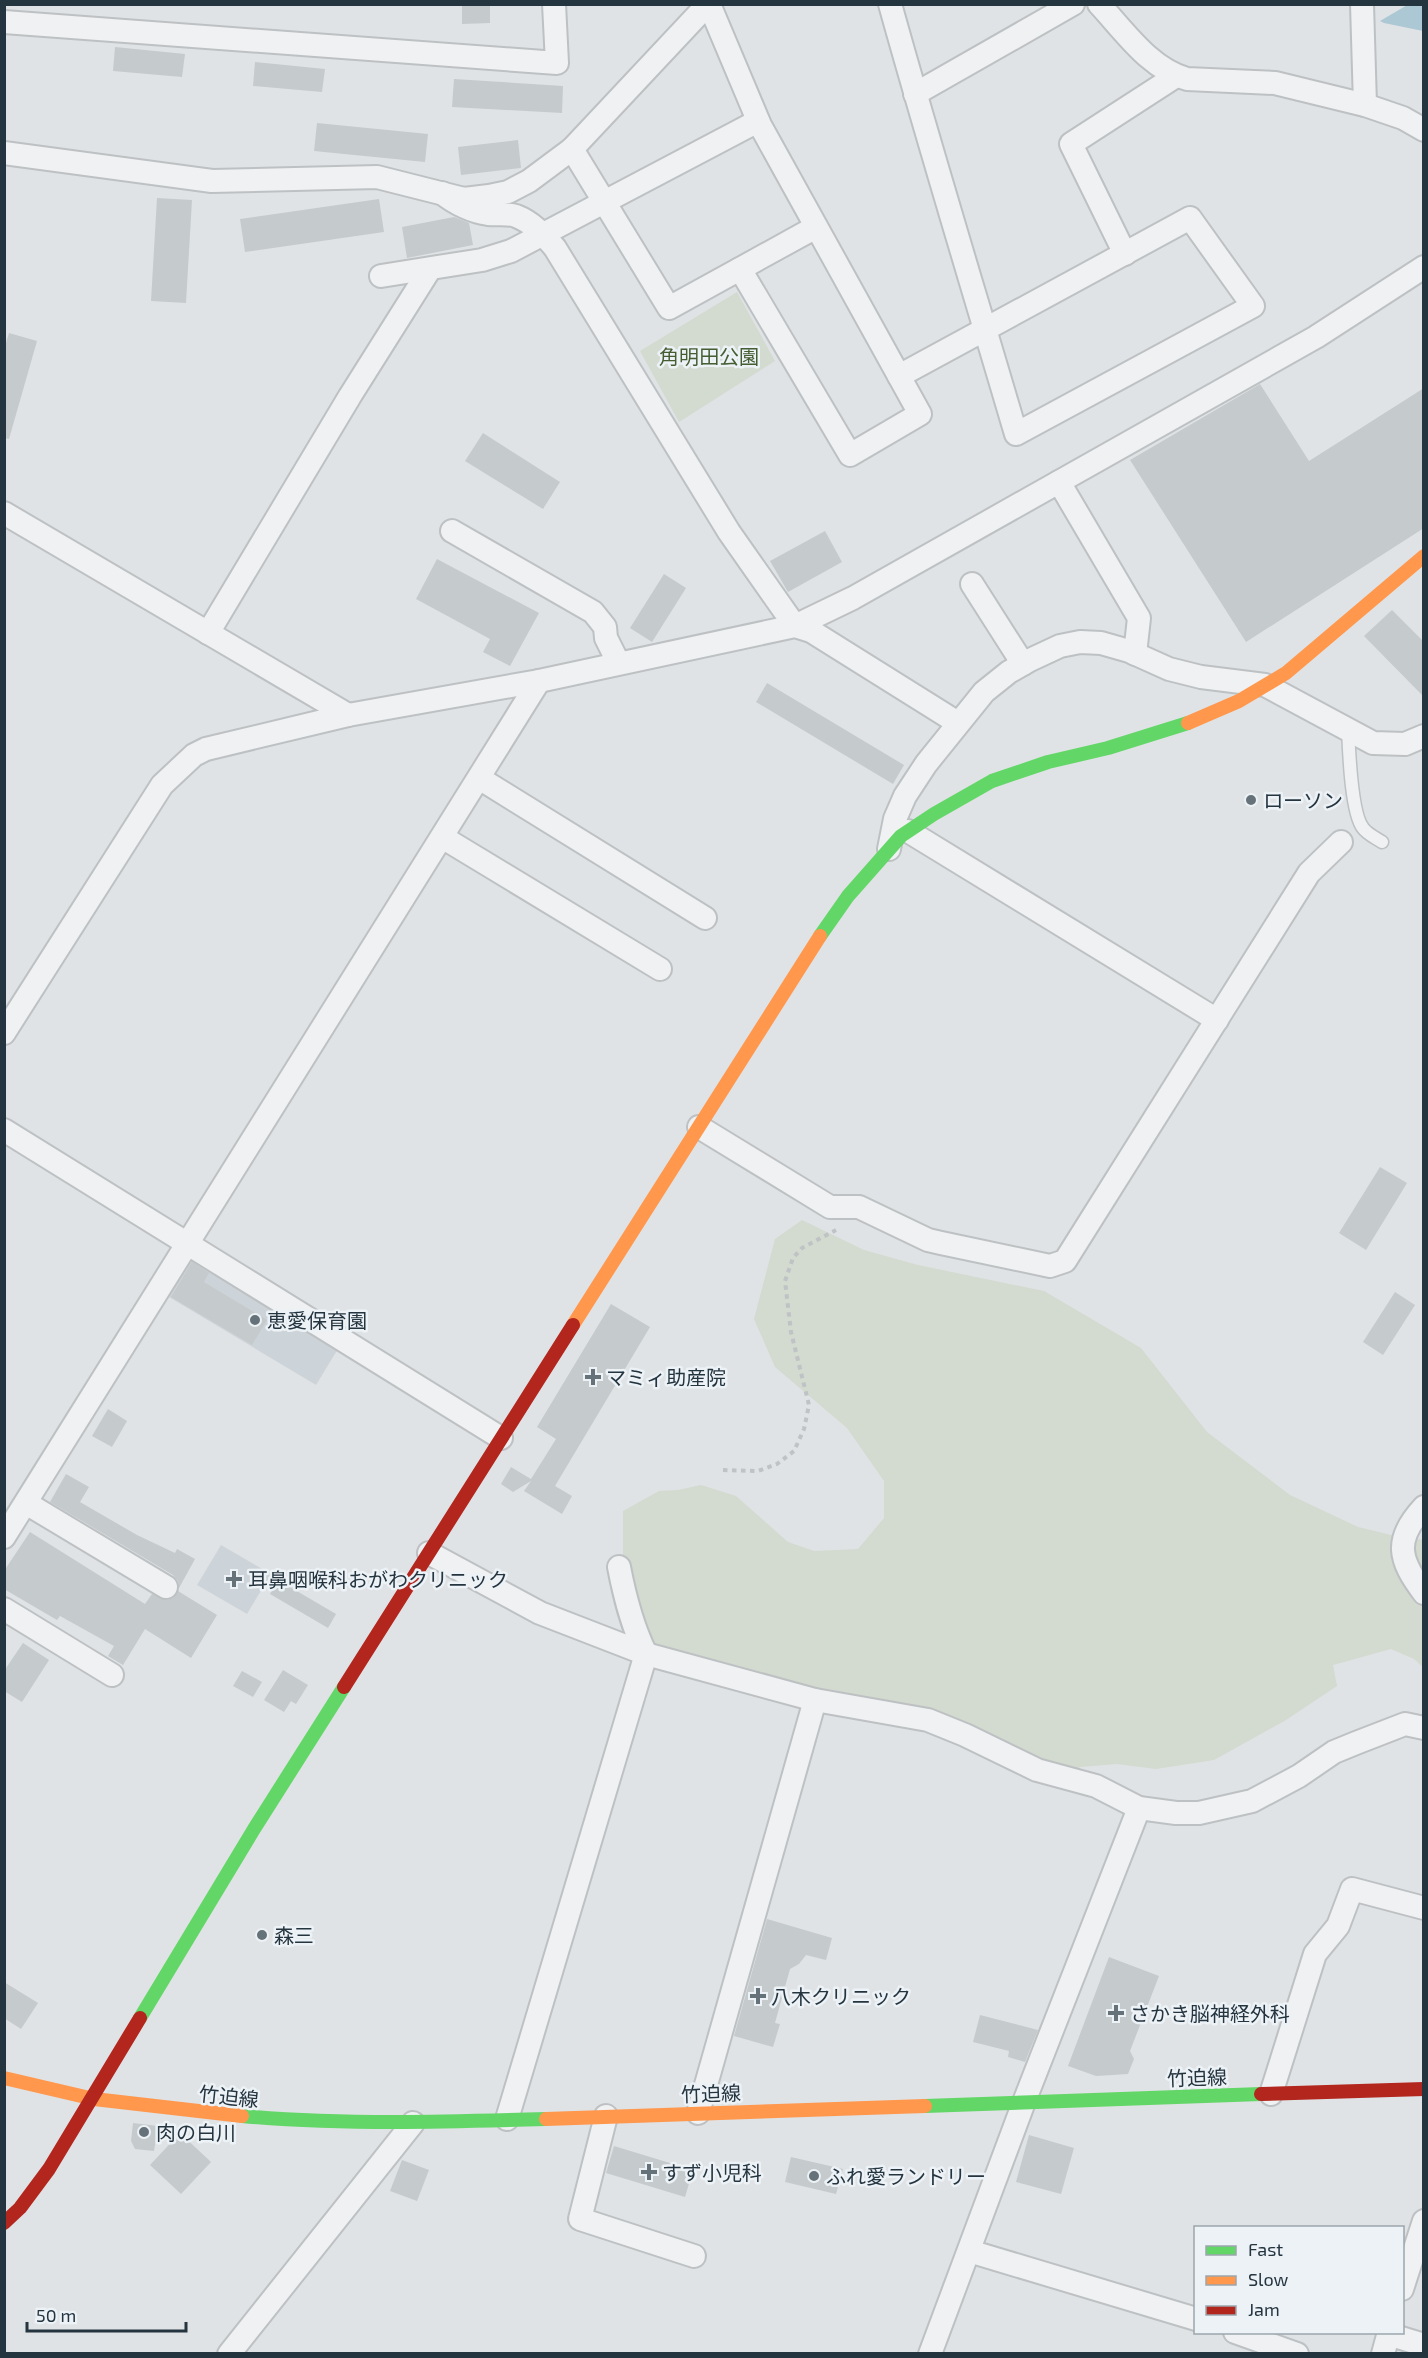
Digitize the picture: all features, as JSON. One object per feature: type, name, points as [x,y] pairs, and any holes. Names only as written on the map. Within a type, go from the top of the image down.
[{"type":"street","points":[[4,22],[557,63],[554,4]]},
{"type":"street","points":[[4,153],[212,181],[376,177],[464,199],[508,192],[529,181],[572,149],[709,4],[758,121],[920,414],[850,455],[740,269]]},
{"type":"street","points":[[890,4],[915,94],[985,329],[1016,434],[1253,306],[1190,218],[1125,254],[985,329],[899,376]]},
{"type":"street","points":[[915,94],[1073,4]]},
{"type":"street","points":[[1099,4],[1155,64],[1176,76],[1187,80],[1275,83],[1365,105],[1403,118],[1424,130]]},
{"type":"street","points":[[1362,4],[1365,105]]},
{"type":"street","points":[[1125,254],[1071,144],[1176,76]]},
{"type":"street","points":[[381,276],[482,260],[511,251],[758,121]]},
{"type":"street","points":[[572,149],[669,308],[816,227]]},
{"type":"street","points":[[442,193],[461,207],[488,214],[513,215],[528,222],[543,234],[562,258],[729,532],[795,626],[811,631],[958,723]]},
{"type":"street","points":[[4,1033],[162,785],[194,755],[206,748],[348,715],[539,681],[618,662],[795,626],[853,598],[1316,337],[1424,267]]},
{"type":"street","points":[[208,633],[350,396],[430,269]]},
{"type":"street","points":[[1059,482],[1139,618],[1135,654]]},
{"type":"street","points":[[4,513],[348,715]]},
{"type":"street","points":[[452,531],[593,612],[605,627],[606,638],[618,662]]},
{"type":"street","points":[[4,2223],[20,2208],[49,2169],[254,1829],[823,931],[848,896],[908,831],[992,781],[1048,762],[1177,728],[1239,700],[1286,673],[1424,556]]},
{"type":"street","points":[[972,584],[1023,664]]},
{"type":"street","points":[[890,849],[896,819],[905,796],[958,723],[984,692],[1023,664],[1060,646],[1080,642],[1101,643],[1135,654],[1169,669],[1201,677],[1265,685],[1373,743],[1405,744],[1424,736]]},
{"type":"street","points":[[4,1537],[539,681]]},
{"type":"street","points":[[479,778],[705,918]]},
{"type":"street","points":[[908,831],[1217,1020]]},
{"type":"street","points":[[442,837],[660,969]]},
{"type":"street","points":[[699,1127],[830,1207],[859,1207],[928,1240],[941,1243],[1050,1266],[1065,1261],[1309,873],[1341,842]]},
{"type":"street","points":[[4,1130],[501,1438]]},
{"type":"street","points":[[26,1503],[166,1587]]},
{"type":"street","points":[[1424,1507],[1407,1527],[1402,1549],[1406,1567],[1424,1593]]},
{"type":"street","points":[[429,1553],[540,1613],[646,1654],[815,1700],[927,1720],[965,1735],[1037,1770],[1096,1786],[1139,1808],[1176,1813],[1199,1813],[1252,1802],[1299,1776],[1334,1752],[1405,1724],[1424,1728]]},
{"type":"street","points":[[507,2120],[646,1654],[635,1631],[625,1600],[619,1567]]},
{"type":"street","points":[[4,1609],[112,1675]]},
{"type":"street","points":[[698,2113],[815,1700]]},
{"type":"street","points":[[930,2354],[1024,2102],[1139,1808]]},
{"type":"street","points":[[1271,2094],[1315,1954],[1338,1926],[1352,1889],[1424,1908]]},
{"type":"street","name":"竹迫線","points":[[4,2078],[92,2098],[215,2115],[292,2121],[507,2120],[1424,2090]]},
{"type":"street","points":[[606,2116],[580,2219],[694,2256]]},
{"type":"street","points":[[230,2353],[413,2122]]},
{"type":"street","points":[[1404,2283],[1424,2221]]},
{"type":"street","points":[[969,2250],[1194,2318]]},
{"type":"street","points":[[1240,2334],[1297,2354]]},
{"type":"street","points":[[1387,2340],[1424,2345]]},
{"type":"lane","points":[[1348,729],[1352,784],[1359,821],[1364,829],[1382,842]]},
{"type":"path","points":[[723,1470],[758,1471],[777,1464],[794,1451],[804,1428],[809,1405],[791,1332],[785,1281],[793,1258],[802,1248],[836,1229],[846,1207]]},
{"type":"shaded area","name":"恵愛保育園","points":[[193,1256],[341,1344],[316,1385],[169,1297]]},
{"type":"shaded area","name":"耳鼻咽喉科おがわクリニック","points":[[221,1545],[271,1574],[247,1614],[197,1585]]},
{"type":"green space","name":"角明田公園","points":[[737,292],[775,361],[679,422],[640,351]]},
{"type":"green space","points":[[802,1220],[864,1250],[918,1265],[1044,1291],[1141,1348],[1207,1432],[1290,1495],[1358,1527],[1412,1540],[1423,1539],[1423,1667],[1414,1659],[1391,1649],[1333,1665],[1337,1686],[1286,1720],[1214,1760],[1156,1769],[1117,1764],[1080,1767],[1072,1774],[775,1682],[668,1656],[646,1640],[623,1562],[623,1511],[659,1491],[701,1485],[736,1496],[788,1542],[814,1551],[858,1549],[884,1518],[884,1481],[847,1428],[775,1367],[754,1319],[775,1239]]},
{"type":"water","points":[[1409,4],[1423,5],[1423,31],[1380,21]]},
{"type":"building","points":[[462,4],[490,4],[490,23],[462,24]]},
{"type":"building","points":[[115,47],[185,54],[182,77],[113,71]]},
{"type":"building","points":[[255,62],[325,69],[322,92],[253,86]]},
{"type":"building","points":[[454,79],[563,86],[562,113],[452,107]]},
{"type":"building","points":[[317,123],[428,134],[425,162],[314,151]]},
{"type":"building","points":[[518,140],[521,168],[461,175],[458,147]]},
{"type":"building","points":[[157,198],[192,200],[186,303],[151,301]]},
{"type":"building","points":[[379,199],[384,232],[245,252],[240,219]]},
{"type":"building","points":[[454,217],[469,223],[473,245],[407,258],[402,227]]},
{"type":"building","points":[[9,333],[37,341],[9,439],[4,438],[4,349]]},
{"type":"building","points":[[1260,384],[1309,461],[1424,388],[1424,528],[1246,642],[1130,460]]},
{"type":"building","points":[[483,433],[560,482],[543,509],[465,461]]},
{"type":"building","points":[[825,531],[842,562],[788,592],[770,561]]},
{"type":"building","points":[[437,559],[539,613],[510,666],[483,652],[490,639],[416,599]]},
{"type":"building","points":[[664,574],[686,588],[652,642],[630,628]]},
{"type":"building","points":[[1392,610],[1424,642],[1424,697],[1364,636]]},
{"type":"building","points":[[767,683],[904,765],[893,784],[756,702]]},
{"type":"building","points":[[1380,1167],[1407,1183],[1366,1250],[1339,1233]]},
{"type":"building","points":[[192,1262],[209,1273],[204,1282],[267,1320],[252,1345],[171,1297]]},
{"type":"building","points":[[1395,1292],[1415,1305],[1383,1355],[1363,1342]]},
{"type":"building","name":"マミィ助産院","points":[[611,1304],[650,1327],[555,1486],[572,1496],[562,1514],[524,1491],[531,1481],[513,1492],[501,1484],[511,1467],[531,1479],[556,1439],[537,1427]]},
{"type":"building","points":[[108,1409],[127,1421],[112,1447],[92,1436]]},
{"type":"building","points":[[66,1474],[89,1487],[80,1502],[137,1535],[175,1553],[177,1549],[195,1559],[179,1588],[178,1581],[173,1575],[50,1502]]},
{"type":"building","points":[[30,1532],[145,1604],[152,1594],[166,1600],[173,1598],[178,1591],[217,1615],[191,1658],[145,1629],[123,1665],[108,1656],[114,1646],[60,1616],[57,1620],[4,1589],[4,1571]]},
{"type":"building","points":[[278,1580],[336,1614],[328,1628],[270,1594]]},
{"type":"building","points":[[23,1643],[49,1660],[22,1702],[4,1691],[4,1671]]},
{"type":"building","points":[[283,1670],[308,1685],[296,1704],[291,1701],[284,1712],[264,1700]]},
{"type":"building","points":[[242,1671],[262,1682],[253,1697],[233,1686]]},
{"type":"building","name":"八木クリニック","points":[[767,1919],[832,1938],[826,1960],[806,1955],[799,1964],[790,1969],[775,2023],[780,2024],[773,2047],[734,2036]]},
{"type":"building","name":"さかき脳神経外科","points":[[1109,1957],[1159,1976],[1130,2051],[1134,2059],[1128,2074],[1096,2076],[1068,2066]]},
{"type":"building","points":[[4,1982],[38,2003],[21,2029],[4,2018]]},
{"type":"building","points":[[980,2015],[1038,2030],[1025,2062],[1008,2057],[1009,2051],[973,2042]]},
{"type":"building","name":"肉の白川","points":[[133,2123],[158,2126],[154,2151],[135,2149],[131,2141]]},
{"type":"building","points":[[180,2133],[211,2162],[181,2194],[150,2165]]},
{"type":"building","points":[[1029,2135],[1074,2148],[1061,2194],[1016,2182]]},
{"type":"building","name":"すず小児科","points":[[614,2146],[693,2170],[685,2197],[606,2173]]},
{"type":"building","name":"ふれ愛ランドリー","points":[[791,2157],[843,2169],[836,2194],[785,2182]]},
{"type":"building","points":[[402,2160],[429,2170],[417,2201],[390,2191]]},
{"type":"traffic: fast","points":[[820,936],[848,896],[901,836],[934,814],[992,781],[1048,762],[1108,748],[1188,723]]},
{"type":"traffic: fast","points":[[140,2018],[254,1829],[344,1687]]},
{"type":"traffic: fast","points":[[925,2106],[1261,2094]]},
{"type":"traffic: fast","points":[[242,2116],[356,2122],[546,2119]]},
{"type":"traffic: slow","points":[[1188,723],[1239,701],[1286,673],[1424,556]]},
{"type":"traffic: slow","points":[[573,1325],[820,936]]},
{"type":"traffic: slow","points":[[4,2078],[94,2099],[242,2116]]},
{"type":"traffic: slow","points":[[546,2119],[925,2106]]},
{"type":"traffic: jam","points":[[344,1687],[573,1325]]},
{"type":"traffic: jam","points":[[4,2223],[20,2208],[49,2169],[140,2018]]},
{"type":"traffic: jam","points":[[1261,2094],[1424,2089]]},
{"type":"place","name":"ローソン","points":[[1251,800]]},
{"type":"place","name":"恵愛保育園","points":[[255,1320]]},
{"type":"place","name":"マミィ助産院","points":[[593,1377]]},
{"type":"place","name":"耳鼻咽喉科おがわクリニック","points":[[234,1579]]},
{"type":"place","name":"森三","points":[[262,1935]]},
{"type":"place","name":"八木クリニック","points":[[758,1996]]},
{"type":"place","name":"さかき脳神経外科","points":[[1116,2013]]},
{"type":"place","name":"肉の白川","points":[[144,2132]]},
{"type":"place","name":"すず小児科","points":[[649,2172]]},
{"type":"place","name":"ふれ愛ランドリー","points":[[814,2176]]}]
